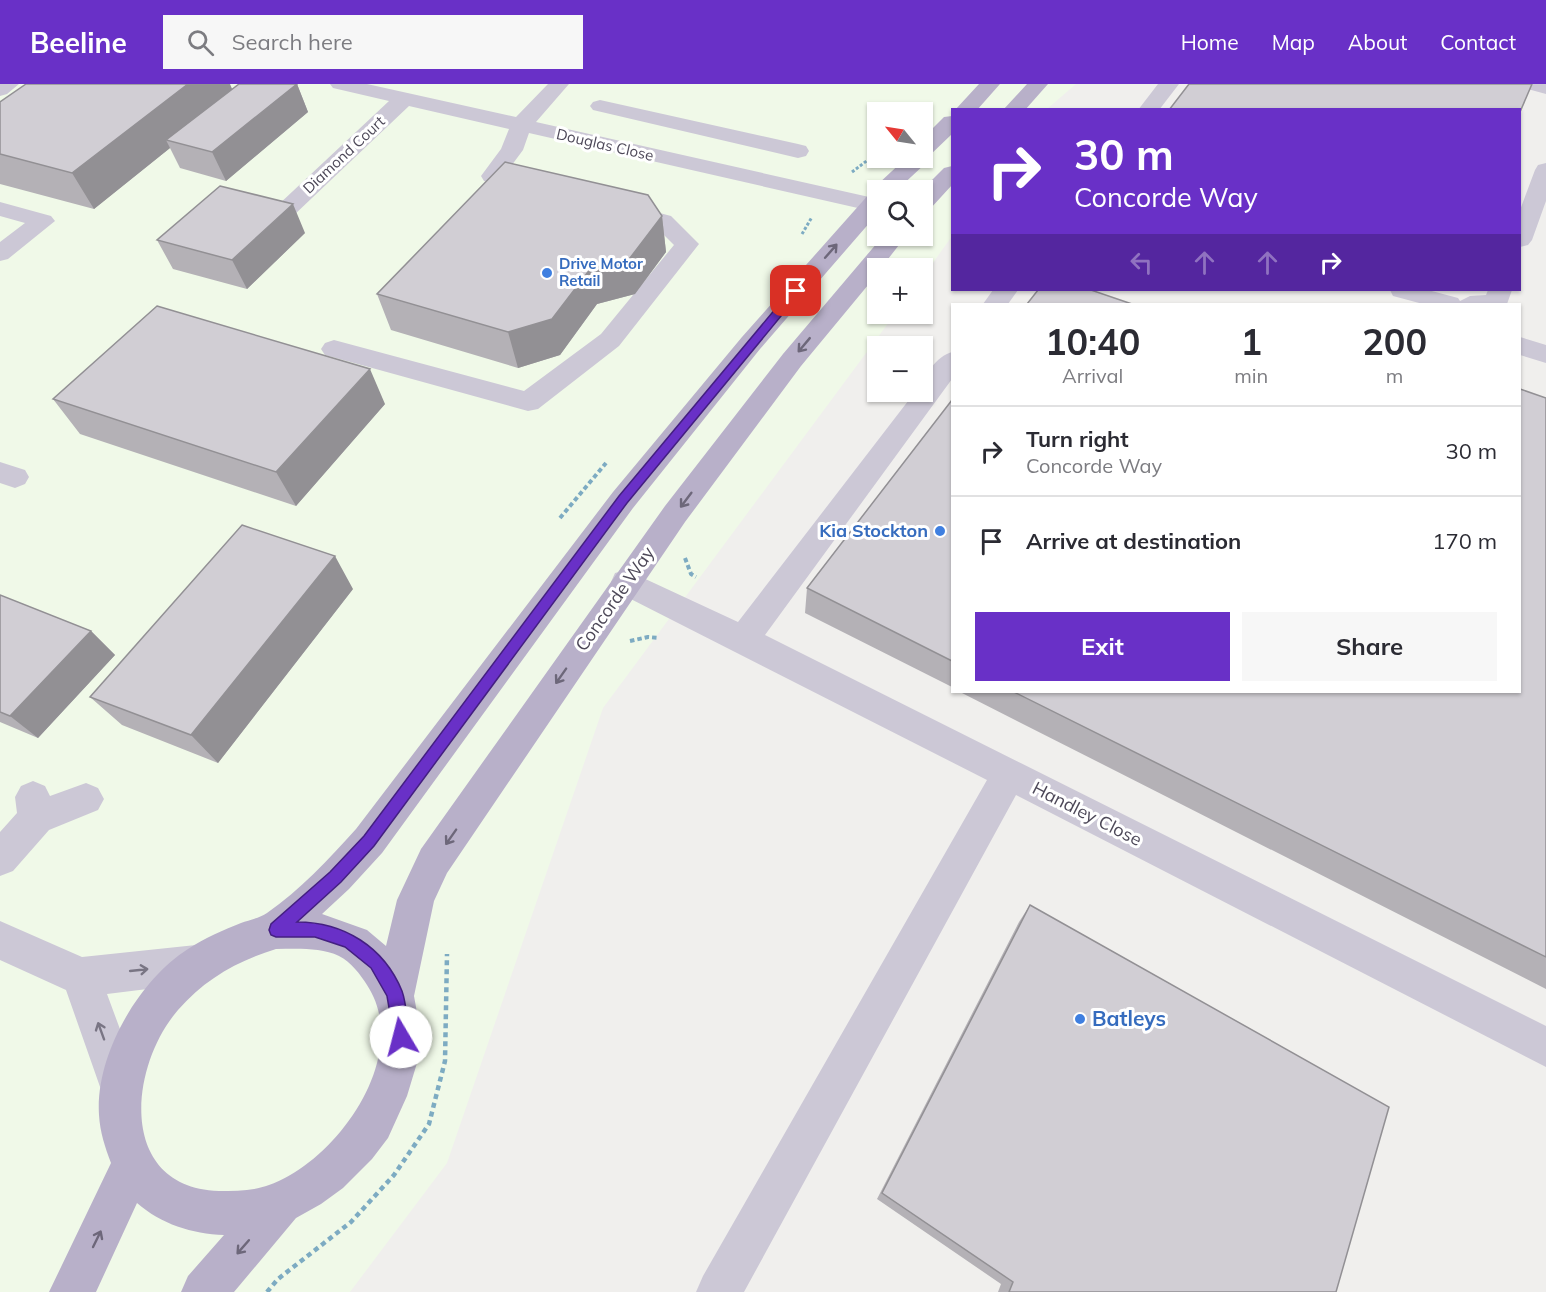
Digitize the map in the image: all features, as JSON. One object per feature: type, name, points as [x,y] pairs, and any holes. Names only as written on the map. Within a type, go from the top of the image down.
[{"type":"main road","points":[[967,108],[990,84]]},
{"type":"main road","points":[[1015,108],[1038,84]]},
{"type":"main road","points":[[933,142],[951,123]]},
{"type":"main road","points":[[896,180],[908,168]]},
{"type":"main road","points":[[933,193],[951,174]]},
{"type":"main road","points":[[276,930],[336,877],[369,841],[623,500],[751,343],[867,211]]},
{"type":"main road","name":"Concorde Way","points":[[395,994],[416,900],[434,861],[675,514],[792,360],[887,246]]},
{"type":"main road","points":[[276,930],[315,930],[350,940],[377,963],[395,994],[401,1037],[392,1085],[368,1133],[329,1174],[281,1203],[236,1214],[193,1211],[157,1195],[132,1166],[119,1128],[120,1086],[135,1040],[162,998],[196,964],[236,942],[276,930]]},
{"type":"main road","points":[[72,1292],[132,1166]]},
{"type":"main road","points":[[204,1292],[281,1203]]},
{"type":"street","points":[[0,90],[9,84]]},
{"type":"street","name":"Douglas Close","points":[[340,84],[521,126],[867,196]]},
{"type":"street","points":[[559,84],[521,126],[512,150],[492,176],[561,194]]},
{"type":"street","points":[[1150,108],[1169,84]]},
{"type":"street","points":[[1531,84],[1546,88]]},
{"type":"street","name":"Diamond Court","points":[[285,211],[404,99]]},
{"type":"street","points":[[573,137],[607,99],[798,150]]},
{"type":"street","points":[[1521,237],[1546,170]]},
{"type":"street","points":[[334,349],[528,402],[610,340],[687,244],[663,221],[595,203]]},
{"type":"street","points":[[0,209],[43,221],[0,254]]},
{"type":"street","points":[[996,303],[1005,291]]},
{"type":"street","points":[[1405,291],[1446,303]]},
{"type":"street","points":[[1521,346],[1546,354]]},
{"type":"street","points":[[743,640],[951,362]]},
{"type":"street","name":"Handley Close","points":[[626,582],[1546,1047]]},
{"type":"street","points":[[719,1292],[1009,774]]},
{"type":"street","points":[[0,859],[35,807],[86,799]]},
{"type":"street","points":[[0,940],[81,977],[196,964]]},
{"type":"street","points":[[81,977],[120,1086]]},
{"type":"path","points":[[628,642],[648,637],[666,639],[709,586],[691,574],[685,558],[687,550]]},
{"type":"path","points":[[267,1292],[278,1279],[351,1222],[394,1175],[429,1124],[445,1061],[447,942]]},
{"type":"shaded area","points":[[0,84],[1076,84],[1048,108],[951,108],[951,237],[933,263],[933,258],[867,258],[867,324],[888,324],[879,336],[867,336],[867,352],[603,708],[447,1163],[350,1292],[0,1292]]},
{"type":"building","points":[[26,84],[188,84],[72,173],[0,154],[0,102]]},
{"type":"building","points":[[239,84],[297,84],[212,152],[166,140]]},
{"type":"building","points":[[1189,84],[1532,84],[1521,110],[1171,108]]},
{"type":"building","name":"Drive Motor Retail","points":[[505,162],[648,195],[662,216],[630,258],[591,268],[552,319],[508,332],[377,294]]},
{"type":"building","points":[[220,186],[293,204],[232,260],[157,240]]},
{"type":"building","points":[[1037,291],[1094,291],[1129,303],[1028,303]]},
{"type":"building","points":[[157,306],[370,369],[276,472],[53,399]]},
{"type":"building","points":[[1521,389],[1546,398],[1546,957],[1016,693],[1521,693]]},
{"type":"building","points":[[951,401],[951,660],[807,588]]},
{"type":"building","points":[[242,525],[335,556],[191,735],[90,697]]},
{"type":"building","points":[[0,595],[91,631],[10,716],[0,712]]},
{"type":"building","name":"Batleys","points":[[1030,905],[1389,1107],[1336,1292],[1009,1292],[1013,1282],[882,1193]]},
{"type":"place","name":"Drive Motor Retail","points":[[547,273]]},
{"type":"place","name":"Kia Stockton","points":[[940,531]]},
{"type":"place","name":"Batleys","points":[[1080,1019]]},
{"type":"route","points":[[401,1037],[395,994],[377,963],[350,940],[315,930],[276,930],[336,877],[369,841],[623,500],[796,291]]}]
